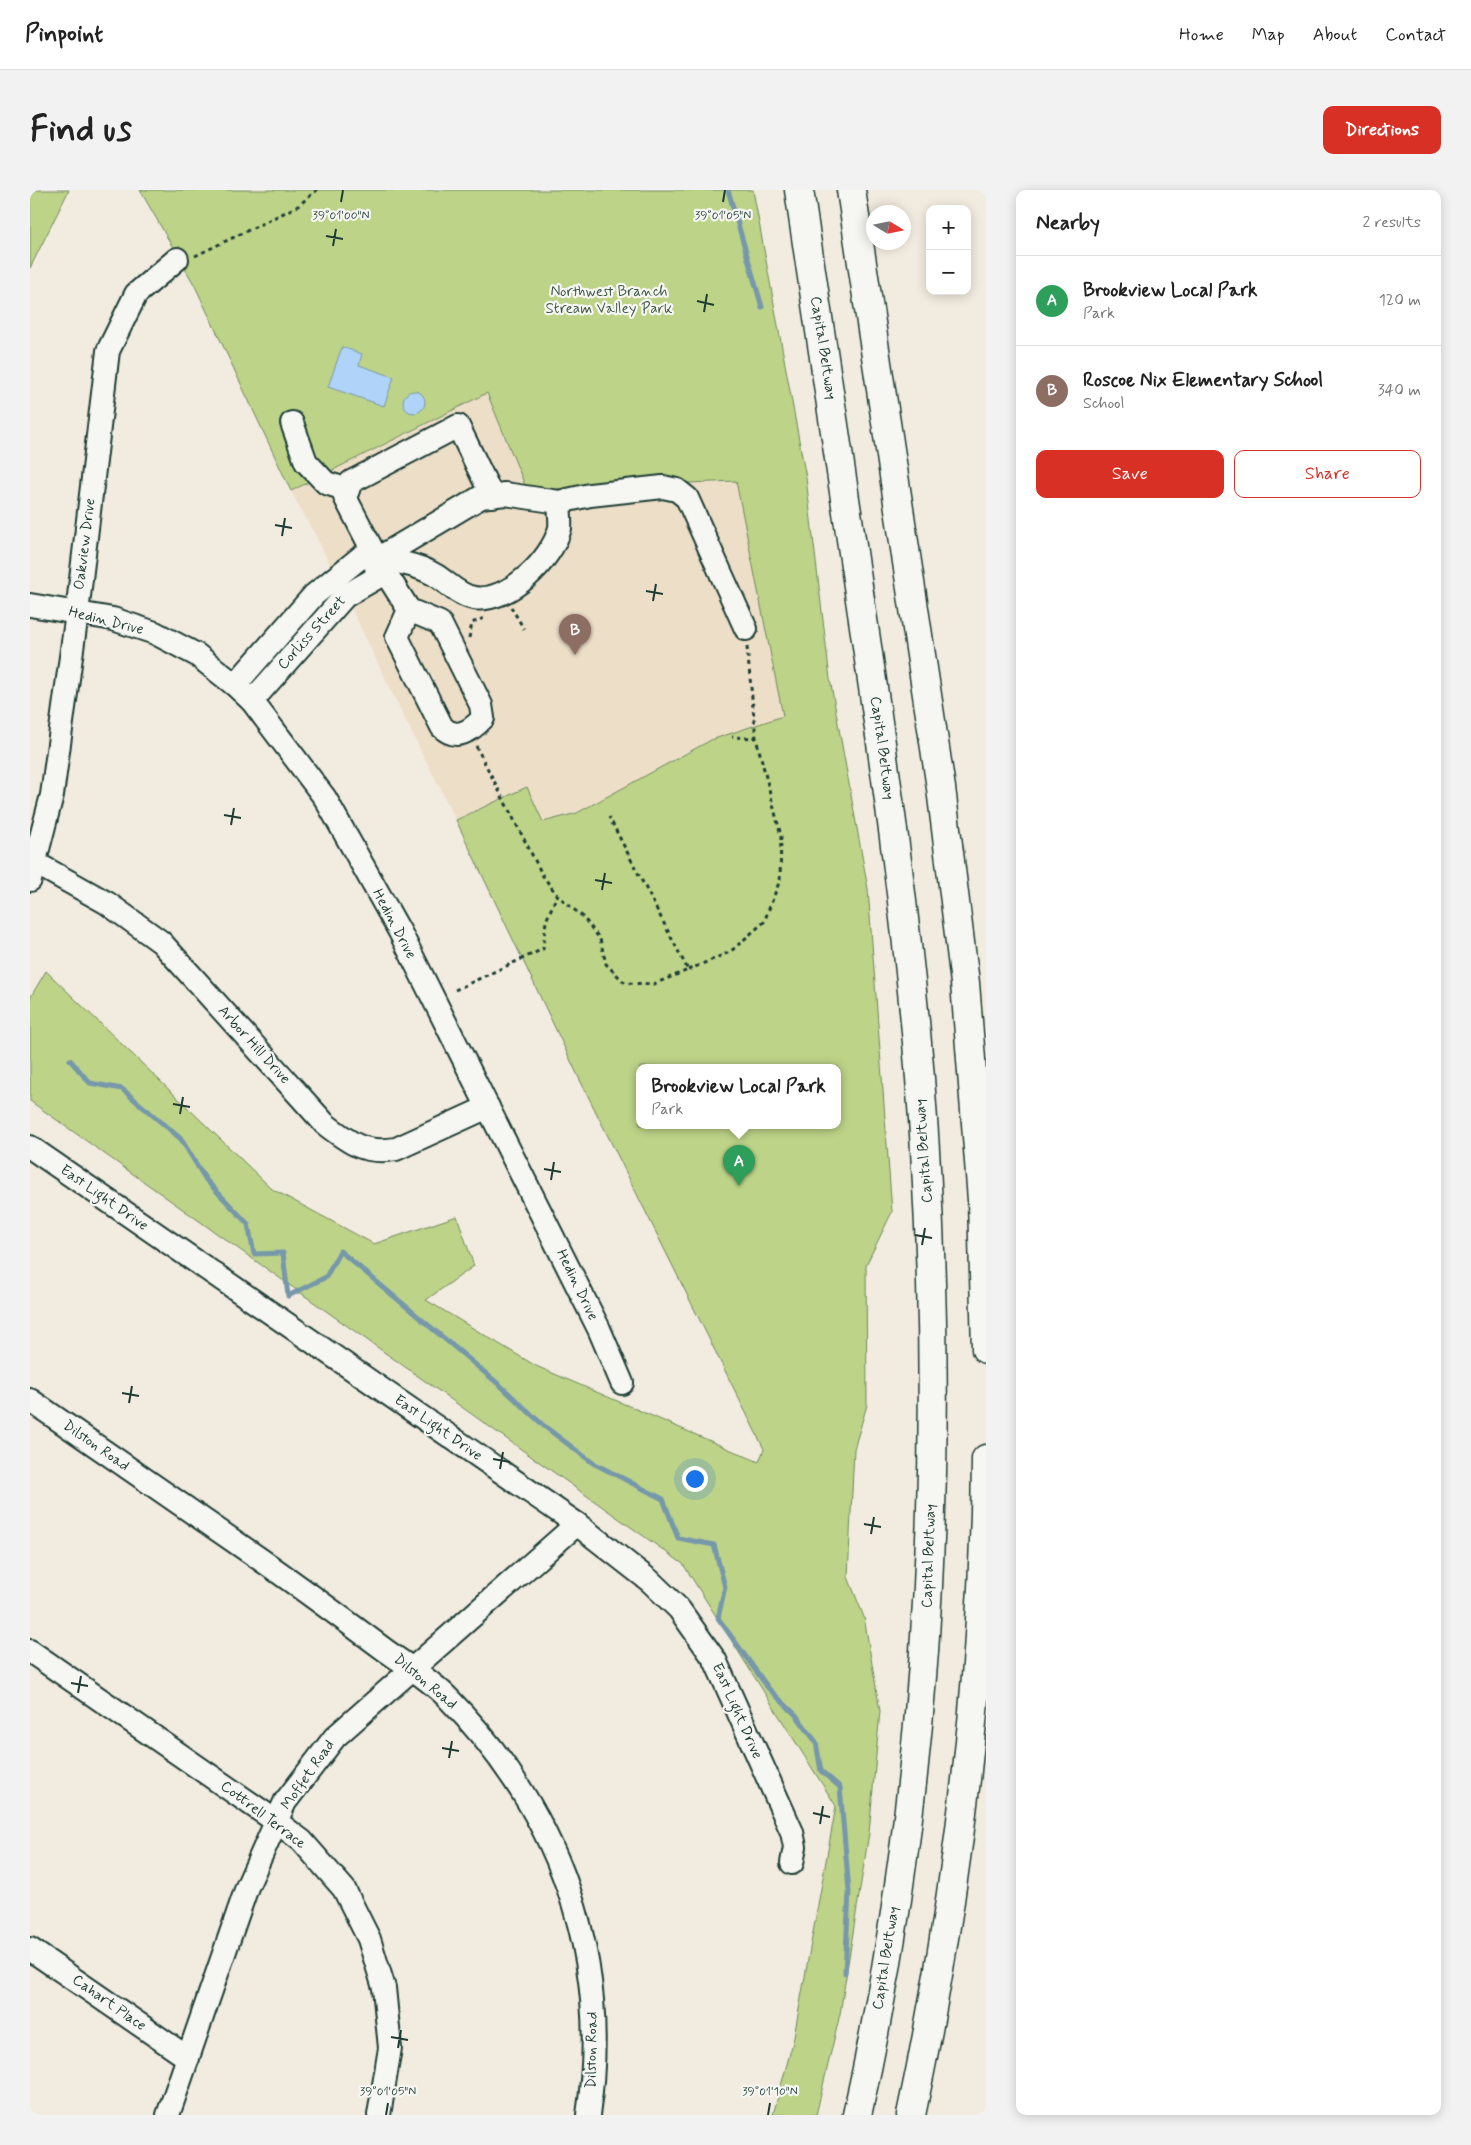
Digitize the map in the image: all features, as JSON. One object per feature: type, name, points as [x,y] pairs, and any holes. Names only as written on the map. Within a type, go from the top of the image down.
[{"type":"highway","name":"Capital Beltway","points":[[799,190],[901,891],[920,1079],[932,1302],[931,1502],[922,1682],[915,1755],[894,1915],[857,2115]]},
{"type":"highway","points":[[851,190],[940,788],[966,983],[982,1200],[986,1349]]},
{"type":"highway","points":[[912,2115],[948,1924],[969,1762],[982,1603],[986,1459]]},
{"type":"street","name":"Oakview Drive","points":[[32,868],[52,795],[77,613],[108,352],[136,294],[177,259]]},
{"type":"street","points":[[292,423],[306,462],[326,483],[348,490]]},
{"type":"street","points":[[409,610],[397,637],[442,727],[448,734],[457,735],[476,726],[483,718],[481,705],[440,623],[409,610],[377,559],[345,497],[351,482],[458,426],[492,496]]},
{"type":"street","points":[[377,559],[481,497],[505,494],[559,502],[590,495],[663,487],[677,490],[687,498],[746,629]]},
{"type":"street","points":[[377,559],[416,567],[434,574],[453,589],[473,598],[492,596],[527,579],[543,562],[554,543],[560,527],[559,502]]},
{"type":"street","name":"Corliss Street","points":[[235,684],[314,595],[361,557],[377,559],[376,578],[345,596],[252,701]]},
{"type":"street","points":[[314,595],[334,608]]},
{"type":"street","name":"Hedin Drive","points":[[30,605],[113,619],[155,633],[196,655],[235,684],[252,701],[325,798],[400,932],[599,1329],[622,1383]]},
{"type":"street","name":"Arbor Hill Drive","points":[[32,868],[106,903],[161,942],[325,1124],[352,1145],[381,1152],[396,1150],[488,1106]]},
{"type":"street","name":"East Light Drive","points":[[30,1147],[577,1524],[650,1581],[679,1609],[715,1660],[792,1832],[795,1847],[792,1863]]},
{"type":"street","name":"Dilston Road","points":[[30,1400],[317,1599],[411,1668],[446,1696],[501,1758],[539,1818],[568,1884],[585,1946],[593,2008],[593,2084],[588,2115]]},
{"type":"street","name":"Moffet Road","points":[[168,2115],[247,1887],[285,1802],[335,1737],[411,1668],[577,1524]]},
{"type":"street","name":"Cottrell Terrace","points":[[30,1651],[302,1840],[344,1889],[369,1939],[384,1988],[390,2048],[379,2115]]},
{"type":"street","name":"Cahart Place","points":[[30,1948],[188,2058]]},
{"type":"path","points":[[177,259],[193,257],[298,206],[317,190]]},
{"type":"path","points":[[503,610],[511,607],[524,629]]},
{"type":"path","points":[[468,640],[472,623],[488,616]]},
{"type":"path","points":[[473,741],[543,876],[557,894],[583,916],[600,939],[606,964],[625,983],[654,984],[730,952],[764,922],[780,880],[781,836],[756,738],[746,629]]},
{"type":"path","points":[[732,737],[756,738]]},
{"type":"path","points":[[609,817],[688,970]]},
{"type":"path","points":[[455,990],[542,949],[546,921],[557,894]]},
{"type":"shaded area","points":[[517,378],[748,472],[786,715],[711,740],[577,813],[543,822],[527,788],[456,820],[321,546],[291,491]]},
{"type":"green space","points":[[30,190],[69,190],[30,268]]},
{"type":"green space","name":"Northwest Branch Stream Valley Park","points":[[140,190],[753,190],[806,478],[830,679],[868,889],[892,1212],[866,1265],[867,1405],[854,1449],[848,1577],[864,1617],[880,1711],[869,1833],[840,2014],[816,2115],[773,2115],[793,2042],[836,1806],[683,1564],[30,1101],[30,998],[46,971],[272,1189],[374,1244],[457,1216],[474,1266],[426,1300],[536,1366],[759,1462],[764,1449],[579,1078],[456,820],[527,787],[543,822],[577,813],[711,740],[783,716],[736,481],[527,490],[487,393],[291,491],[195,286]]},
{"type":"water","points":[[342,347],[362,354],[359,365],[394,377],[384,406],[328,387]]},
{"type":"water","points":[[414,391],[424,398],[425,402],[418,412],[414,413],[404,406],[403,402],[410,392]]},
{"type":"waterway","points":[[728,190],[762,307]]},
{"type":"waterway","points":[[70,1060],[90,1083],[122,1089],[181,1139],[206,1180],[248,1224],[254,1254],[283,1253],[288,1296],[326,1277],[340,1251],[502,1387],[544,1426],[593,1463],[663,1499],[678,1538],[714,1545],[725,1587],[718,1618],[769,1689],[796,1715],[816,1742],[821,1771],[840,1787],[849,1891],[845,1973]]},
{"type":"place","name":"Roscoe Nix Elementary School","points":[[575,655]]},
{"type":"place","name":"Brookview Local Park","points":[[739,1186]]}]
